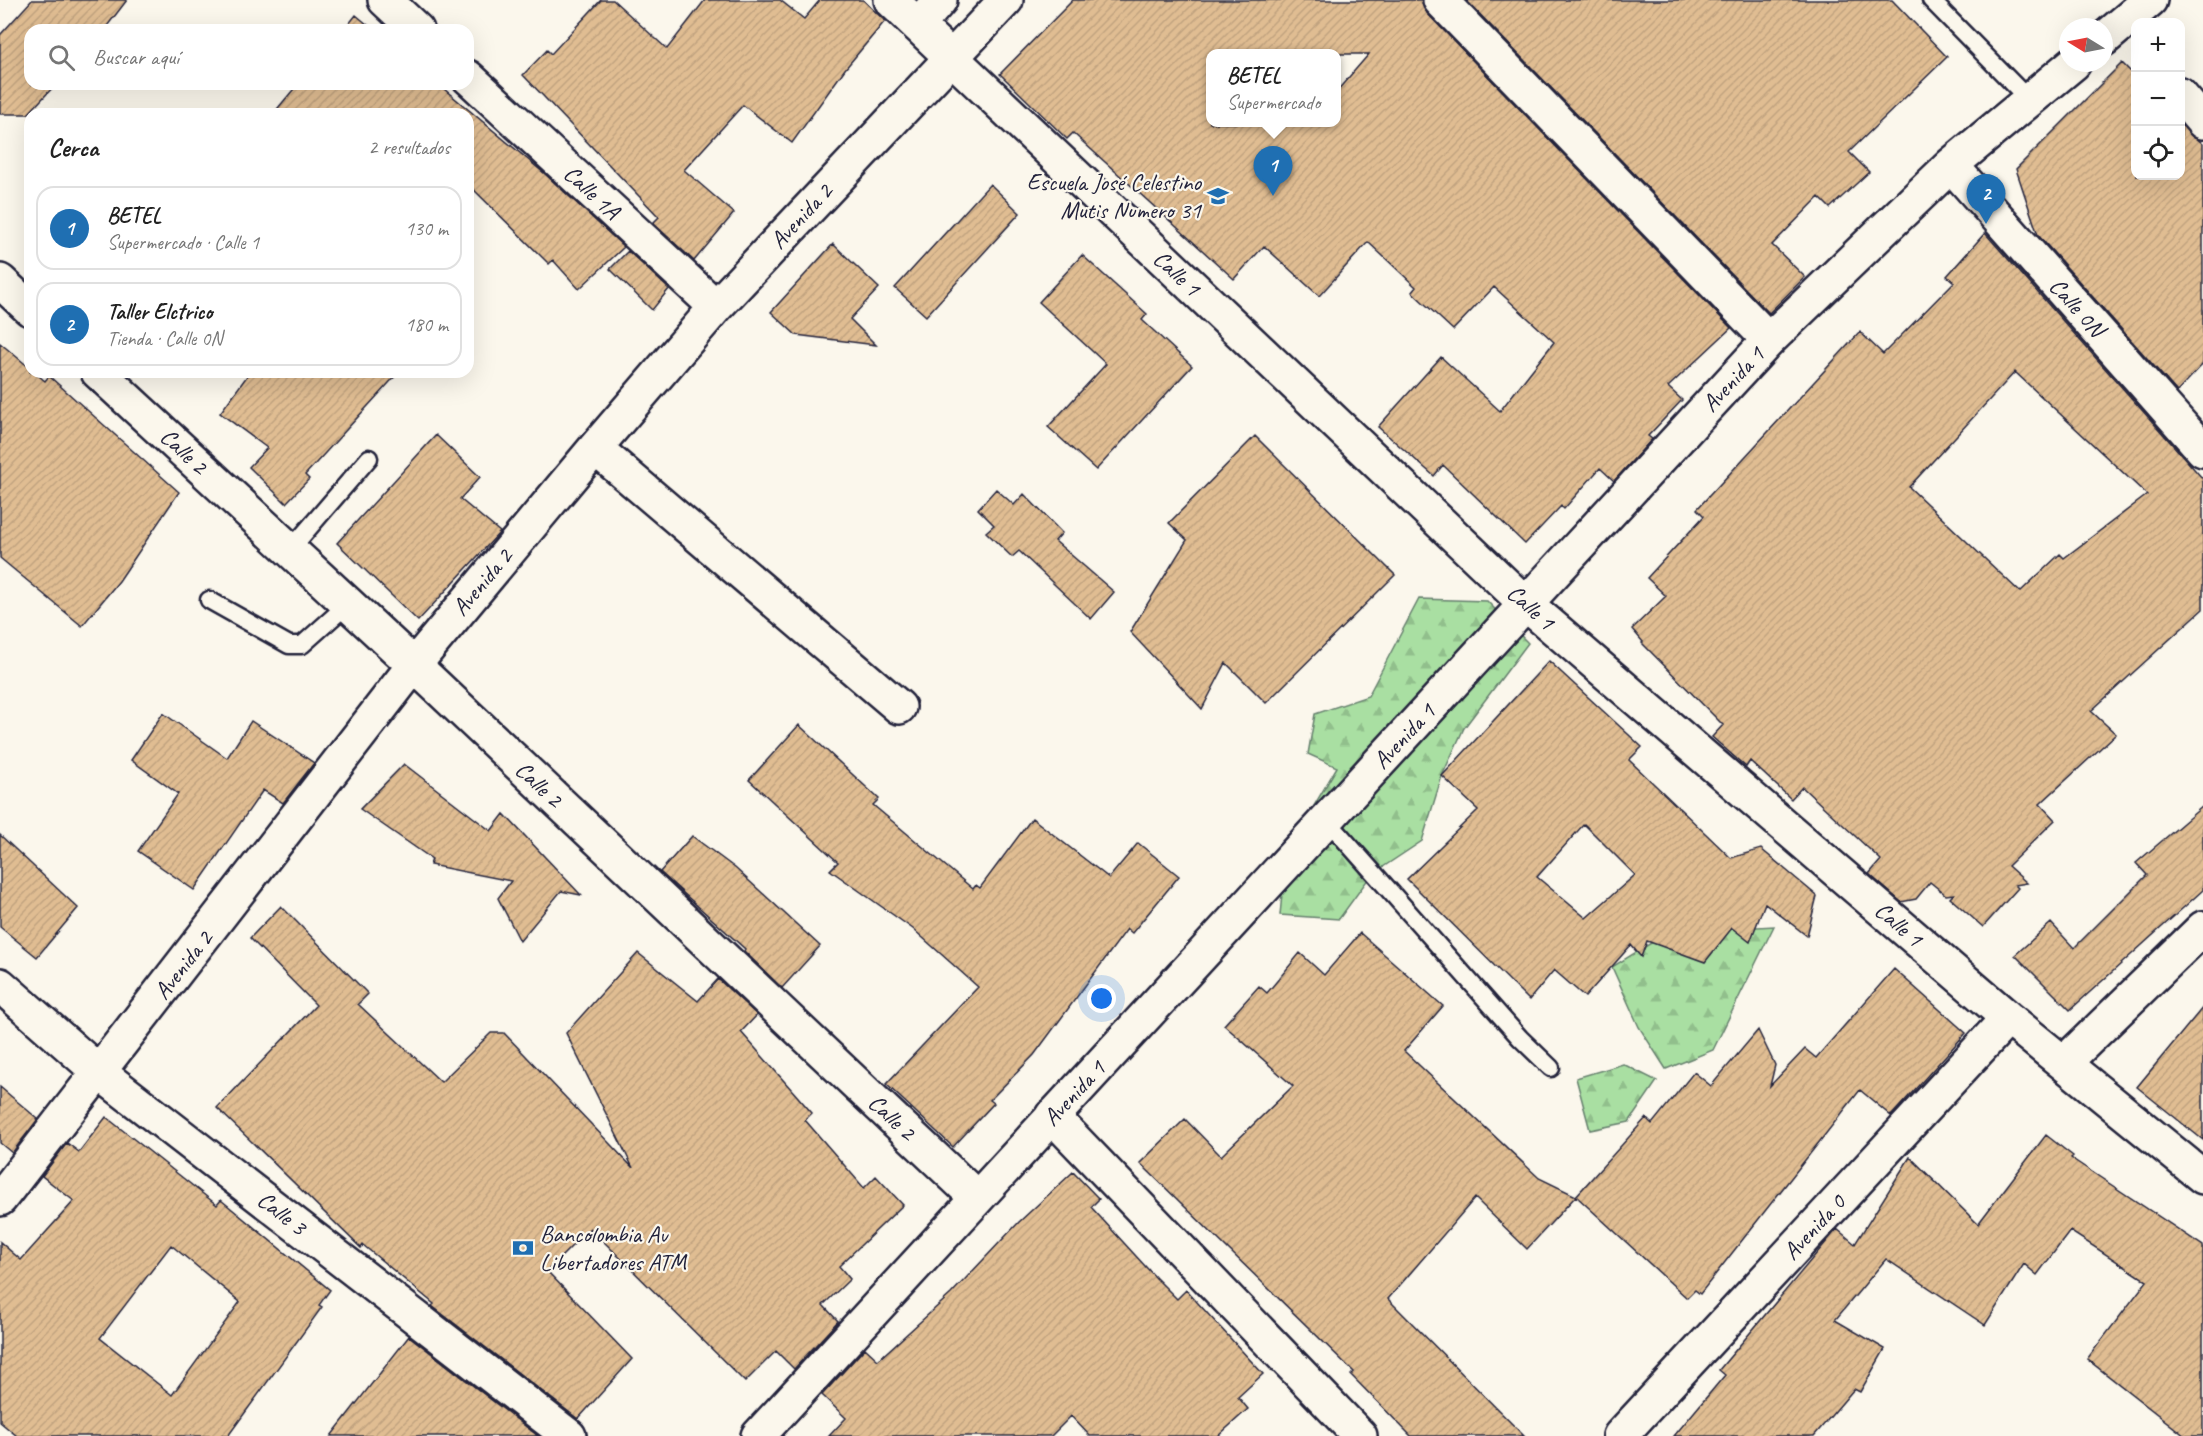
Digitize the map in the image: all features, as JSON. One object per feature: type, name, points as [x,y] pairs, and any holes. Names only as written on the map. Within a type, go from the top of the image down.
[{"type":"street","name":"Calle 1","points":[[891,0],[1526,604],[2008,1018],[2203,1177]]},
{"type":"street","points":[[918,25],[940,0]]},
{"type":"street","name":"Avenida 2","points":[[0,1199],[100,1073],[414,665],[594,448],[716,307],[949,57],[1006,0]]},
{"type":"street","points":[[1440,0],[1769,340]]},
{"type":"street","points":[[2121,34],[2150,0]]},
{"type":"street","name":"Avenida 1","points":[[758,1436],[1769,340],[1951,165],[2063,72]]},
{"type":"street","name":"Calle 1A","points":[[474,83],[716,307]]},
{"type":"street","points":[[2185,100],[2203,122]]},
{"type":"street","name":"Calle 0N","points":[[1951,165],[2203,450]]},
{"type":"street","points":[[0,281],[24,303]]},
{"type":"street","name":"Calle 2","points":[[105,378],[414,665],[977,1198]]},
{"type":"street","points":[[594,448],[899,707]]},
{"type":"street","points":[[2064,1063],[2203,928]]},
{"type":"street","name":"Calle 3","points":[[0,985],[100,1073],[569,1436]]},
{"type":"street","name":"Avenida 0","points":[[1620,1436],[2008,1018]]},
{"type":"street","points":[[1052,1116],[1360,1436]]},
{"type":"lane","points":[[1930,0],[2029,100]]},
{"type":"lane","points":[[290,549],[369,458]]},
{"type":"lane","points":[[209,600],[289,645],[302,645],[348,604]]},
{"type":"lane","points":[[1327,820],[1520,1038],[1551,1068]]},
{"type":"green space","points":[[1419,599],[1487,601],[1528,643],[1464,728],[1442,776],[1422,841],[1371,875],[1339,919],[1280,915],[1286,853],[1337,767],[1308,754],[1315,714],[1368,696]]},
{"type":"green space","points":[[1774,926],[1713,1050],[1666,1069],[1639,1027],[1612,967],[1669,932]]},
{"type":"green space","points":[[1623,1064],[1657,1081],[1629,1122],[1590,1130],[1576,1078]]},
{"type":"building","points":[[32,0],[127,0],[109,24],[24,24],[24,90],[50,90],[34,108],[24,108],[24,114],[0,114],[0,35]]},
{"type":"building","points":[[601,0],[613,0],[667,49],[705,0],[780,0],[804,19],[820,0],[863,0],[885,21],[845,69],[792,143],[743,105],[684,170],[734,213],[694,261],[653,223],[659,217],[523,75],[547,50],[551,54]]},
{"type":"building","points":[[1073,0],[1422,0],[1427,13],[1731,328],[1668,387],[1682,400],[1648,436],[1652,439],[1614,481],[1600,468],[1564,509],[1561,506],[1525,544],[1443,465],[1434,476],[1378,427],[1441,357],[1500,411],[1554,342],[1494,287],[1453,330],[1412,292],[1416,287],[1368,242],[1319,296],[1264,246],[1234,279],[1073,133],[1067,139],[1000,74]]},
{"type":"building","points":[[1466,0],[1892,0],[1947,57],[1849,152],[1869,172],[1830,208],[1819,197],[1772,245],[1805,277],[1769,313]]},
{"type":"building","points":[[356,15],[367,24],[349,24]]},
{"type":"building","points":[[2122,63],[2131,72],[2131,180],[2185,180],[2185,128],[2203,144],[2203,364],[2177,392],[2038,235],[2016,169]]},
{"type":"building","points":[[293,90],[445,90],[467,108],[278,108]]},
{"type":"building","points":[[474,114],[545,174],[624,247],[579,289],[553,260],[549,264],[474,190]]},
{"type":"building","points":[[990,184],[1020,213],[926,316],[895,288]]},
{"type":"building","points":[[1985,233],[2203,479],[2203,609],[2091,711],[2116,734],[2040,804],[2055,820],[2008,866],[2027,883],[2015,885],[2018,888],[1983,927],[1950,898],[1954,894],[1946,895],[1930,882],[1916,899],[1901,902],[1869,874],[1881,860],[1802,787],[1791,799],[1750,761],[1746,767],[1712,737],[1723,725],[1642,643],[1632,629],[1666,596],[1647,578],[1704,516],[1697,509],[1860,332],[1883,354],[1954,282],[1947,276]],"holes":[[[2015,372],[2147,495],[2064,558],[2060,554],[2020,592],[1909,487]]]},
{"type":"building","points":[[833,244],[879,288],[850,319],[876,345],[796,335],[771,312]]},
{"type":"building","points":[[628,251],[669,289],[652,310],[610,269]]},
{"type":"building","points":[[1082,255],[1147,314],[1142,320],[1192,366],[1096,470],[1048,427],[1106,364],[1039,302]]},
{"type":"building","points":[[0,343],[24,363],[24,378],[41,378],[45,381],[51,378],[179,492],[119,581],[82,626],[0,558]]},
{"type":"building","points":[[246,378],[394,378],[305,475],[309,479],[286,503],[249,467],[267,448],[220,413]]},
{"type":"building","points":[[436,435],[480,477],[460,499],[500,532],[418,621],[337,543]]},
{"type":"building","points":[[1255,436],[1395,575],[1266,703],[1226,663],[1202,709],[1130,632],[1187,540],[1169,523]]},
{"type":"building","points":[[996,489],[1014,505],[1024,494],[1062,533],[1055,541],[1114,592],[1091,619],[1019,551],[1012,557],[986,532],[994,525],[978,509]]},
{"type":"building","points":[[1549,661],[1642,747],[1629,760],[1731,858],[1761,849],[1817,896],[1807,936],[1765,903],[1750,942],[1732,928],[1705,962],[1647,941],[1641,957],[1631,945],[1585,997],[1554,970],[1529,1000],[1407,879],[1478,810],[1442,776]],"holes":[[[1584,824],[1635,875],[1586,918],[1537,877]]]},
{"type":"building","points":[[163,713],[227,758],[251,721],[314,763],[283,803],[263,790],[194,890],[138,851],[178,794],[131,760]]},
{"type":"building","points":[[799,725],[879,799],[873,805],[973,889],[976,885],[980,888],[1032,818],[1109,878],[1138,843],[1179,876],[1132,933],[1127,929],[1034,1055],[990,1100],[994,1103],[953,1147],[886,1084],[978,987],[913,929],[830,870],[838,862],[749,780]]},
{"type":"building","points":[[404,764],[491,831],[504,814],[581,895],[561,891],[520,941],[498,898],[511,881],[430,865],[432,859],[360,809]]},
{"type":"building","points":[[2203,806],[2203,890],[2070,1010],[2015,955],[2051,923],[2074,948],[2147,875],[2136,863]]},
{"type":"building","points":[[0,835],[78,908],[37,957],[0,927]]},
{"type":"building","points":[[692,836],[735,868],[820,946],[782,988],[744,951],[745,949],[660,872]]},
{"type":"building","points":[[281,906],[368,994],[358,1004],[441,1082],[491,1033],[504,1033],[633,1168],[566,1033],[638,953],[698,1001],[718,979],[757,1015],[741,1032],[812,1113],[805,1120],[864,1188],[876,1176],[903,1205],[839,1266],[850,1279],[823,1305],[838,1321],[794,1369],[776,1351],[745,1382],[590,1228],[547,1271],[632,1359],[578,1419],[432,1306],[434,1304],[363,1245],[361,1248],[217,1108],[316,1005],[250,938]]},
{"type":"building","points":[[1360,933],[1443,1006],[1404,1051],[1539,1178],[1576,1196],[1527,1249],[1475,1198],[1388,1299],[1524,1436],[1411,1436],[1351,1375],[1354,1372],[1140,1163],[1185,1119],[1221,1156],[1293,1086],[1224,1025],[1259,986],[1267,993],[1300,953],[1324,975]]},
{"type":"building","points":[[1894,969],[1966,1033],[1891,1116],[1860,1090],[1700,1294],[1695,1290],[1687,1298],[1576,1196],[1646,1118],[1652,1124],[1694,1072],[1711,1086],[1758,1030],[1775,1065],[1770,1086],[1805,1049],[1816,1058]]},
{"type":"building","points":[[2203,1007],[2203,1140],[2137,1087]]},
{"type":"building","points":[[0,1087],[38,1119],[12,1153],[0,1143]]},
{"type":"building","points":[[106,1117],[217,1205],[221,1200],[330,1290],[319,1305],[322,1307],[228,1436],[17,1436],[0,1422],[0,1242],[21,1260],[74,1201],[42,1176],[67,1143],[79,1152]],"holes":[[[171,1245],[240,1302],[172,1395],[100,1338]]]},
{"type":"building","points":[[2046,1135],[2073,1156],[2071,1158],[2203,1246],[2203,1436],[2185,1436],[2087,1359],[2147,1281],[2070,1231],[2037,1275],[2024,1264],[1985,1325],[1886,1259],[1835,1320],[1885,1349],[1860,1392],[1854,1389],[1814,1436],[1674,1436],[1725,1375],[1719,1370],[1837,1229],[1855,1244],[1910,1157],[1978,1224]]},
{"type":"building","points":[[1073,1172],[1099,1199],[1091,1207],[1156,1278],[1177,1299],[1186,1290],[1263,1374],[1238,1397],[1248,1409],[1218,1436],[1090,1436],[1071,1416],[1051,1436],[829,1436],[846,1418],[822,1395],[865,1348],[878,1360],[951,1294],[1019,1222]]},
{"type":"building","points":[[409,1336],[538,1436],[331,1436]]},
{"type":"place","name":"Escuela José Celestino Mutis Numero 31","points":[[1218,196]]},
{"type":"place","name":"BETEL","points":[[1273,196]]},
{"type":"place","name":"Taller Elctrico","points":[[1986,224]]},
{"type":"place","name":"Bancolombia Av Libertadores ATM","points":[[523,1248]]}]
